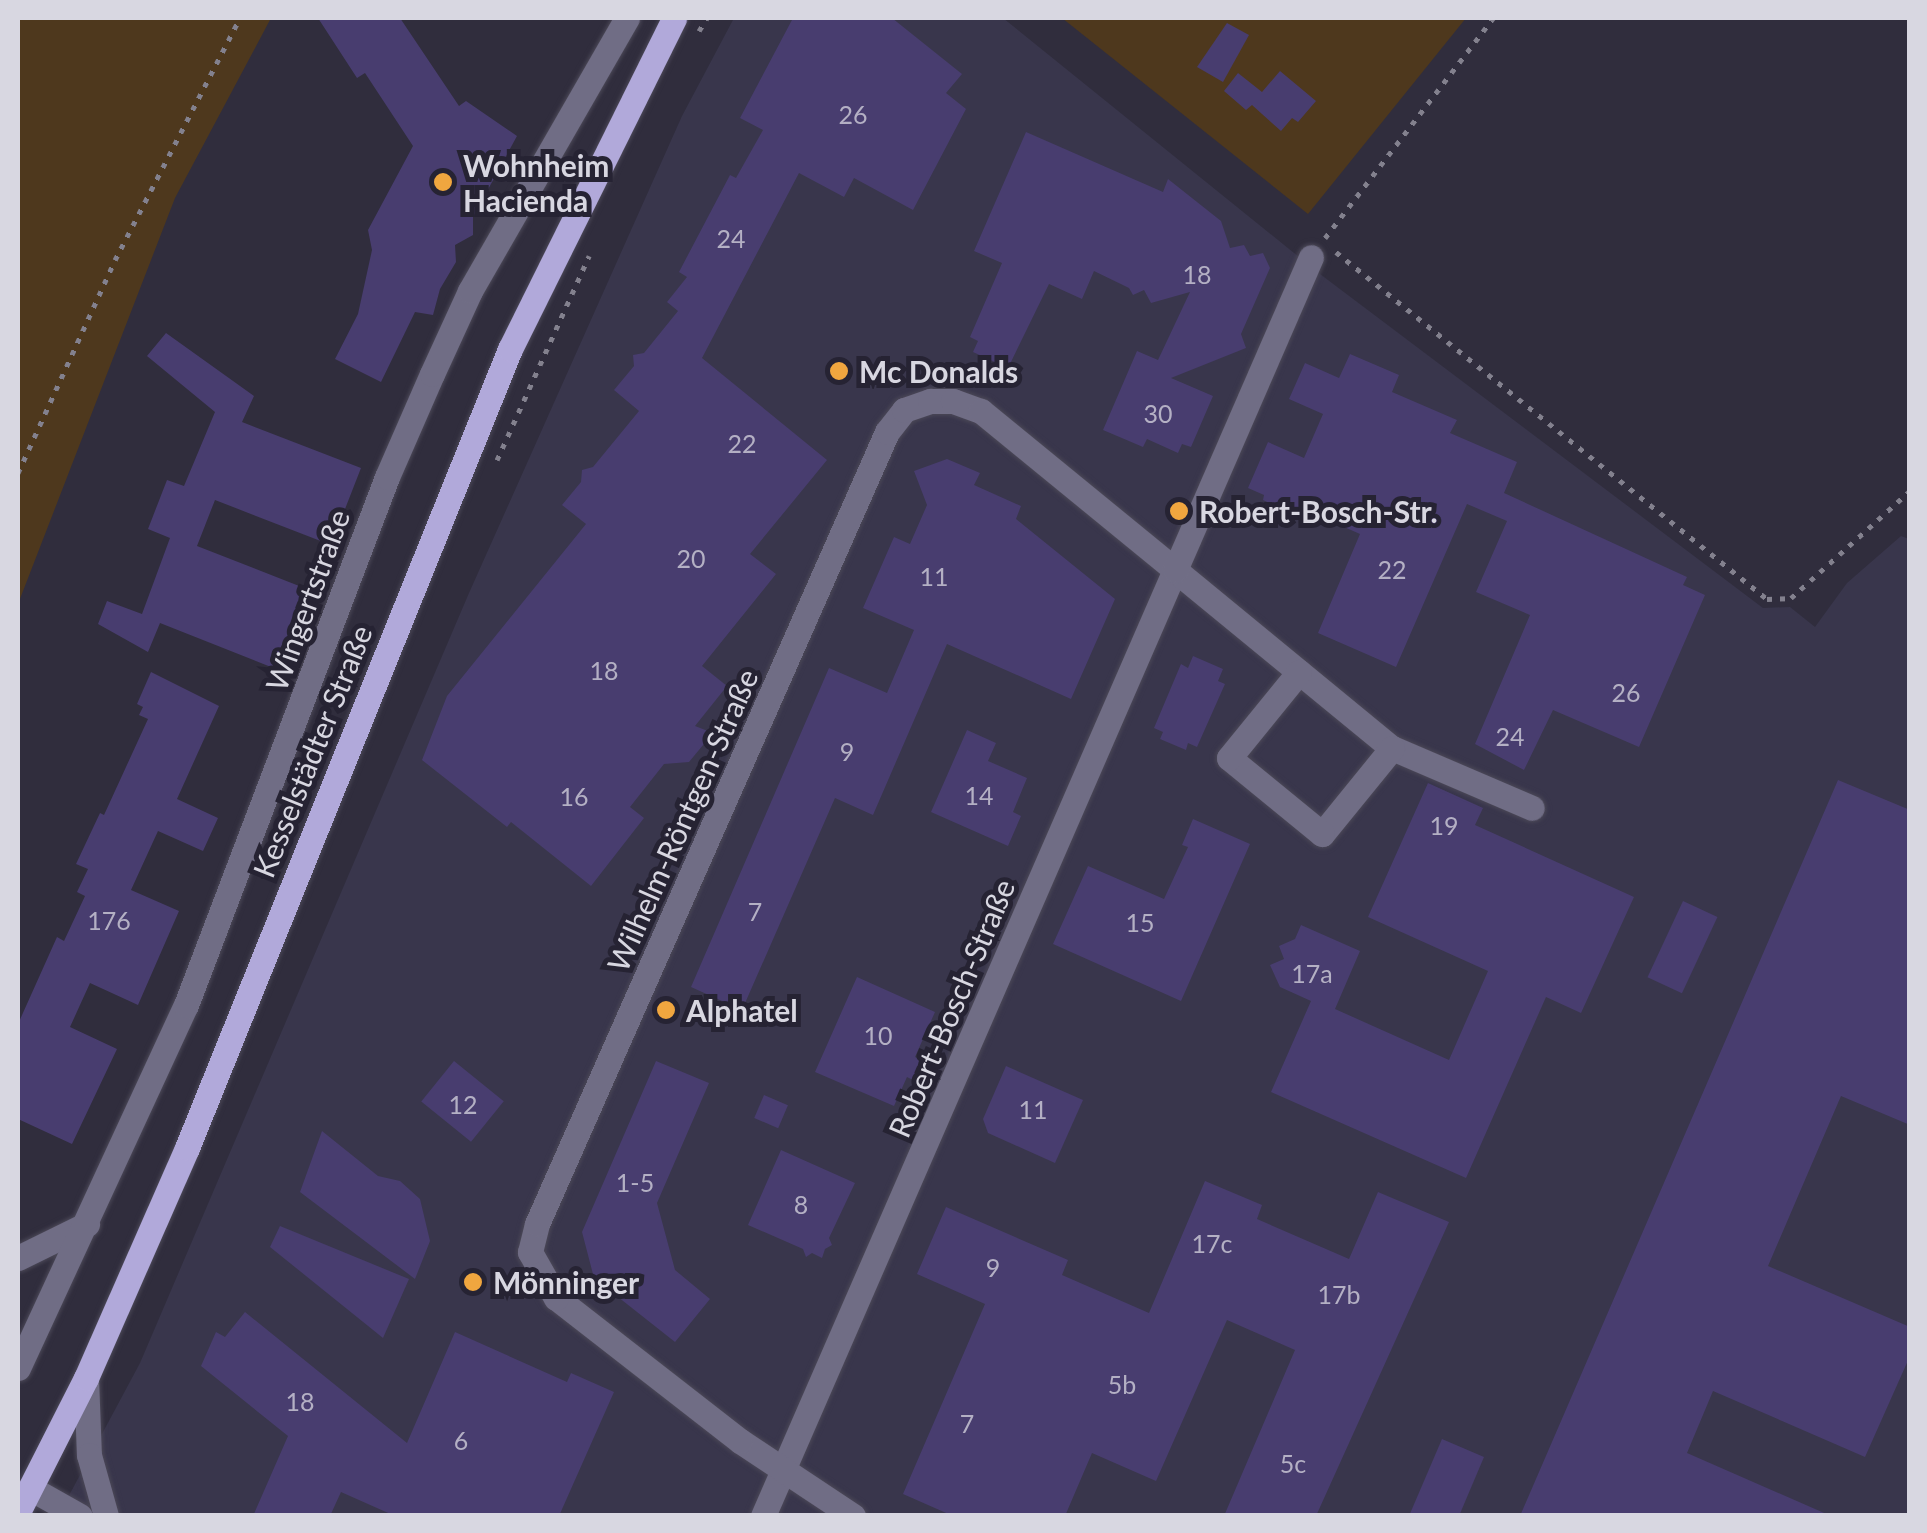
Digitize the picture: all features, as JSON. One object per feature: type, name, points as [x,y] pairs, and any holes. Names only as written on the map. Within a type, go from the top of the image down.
[{"type":"main road","name":"Kesselstädter Straße","points":[[18,1512],[86,1378],[188,1148],[510,349],[674,18]]},
{"type":"street","name":"Wingertstraße","points":[[18,1368],[186,1005],[387,477],[432,374],[478,276],[626,18]]},
{"type":"street","name":"Robert-Bosch-Straße","points":[[764,1516],[1310,257]]},
{"type":"street","name":"Wilhelm-Röntgen-Straße","points":[[784,1470],[556,1298],[530,1252],[537,1224],[864,478],[886,432],[904,410],[930,402],[953,401],[981,411],[1175,570]]},
{"type":"street","points":[[1175,570],[1392,748],[1532,808]]},
{"type":"street","points":[[1299,672],[1229,758],[1322,834],[1392,748]]},
{"type":"street","points":[[18,1258],[87,1224]]},
{"type":"street","points":[[86,1378],[89,1455],[106,1516]]},
{"type":"street","points":[[784,1470],[852,1516]]},
{"type":"street","points":[[30,1488],[80,1516]]},
{"type":"path","points":[[18,473],[115,260],[240,18]]},
{"type":"path","points":[[697,34],[707,18]]},
{"type":"path","points":[[1494,18],[1322,242],[1767,598],[1791,598],[1910,491]]},
{"type":"path","points":[[491,472],[595,242]]},
{"type":"shaded area","points":[[18,18],[271,18],[175,198],[18,604]]},
{"type":"shaded area","points":[[734,18],[1003,18],[1320,274],[1763,608],[1790,607],[1815,627],[1847,583],[1901,536],[1909,539],[1909,1515],[58,1516],[140,1363],[469,593],[682,116]]},
{"type":"shaded area","points":[[1062,18],[1466,18],[1308,214]]},
{"type":"building","name":"Wohnheim Hacienda","points":[[318,18],[400,18],[459,106],[466,101],[517,136],[473,217],[473,235],[455,245],[456,262],[440,289],[433,315],[415,312],[381,382],[335,359],[358,314],[372,250],[368,230],[413,146],[365,73],[357,78]]},
{"type":"building","points":[[793,18],[892,18],[962,74],[946,93],[966,109],[913,210],[854,178],[844,197],[799,173],[702,358],[827,460],[750,554],[776,574],[702,666],[727,686],[695,726],[713,733],[689,762],[664,764],[630,807],[644,818],[591,886],[511,822],[507,827],[422,760],[447,696],[586,524],[562,505],[581,482],[582,470],[593,467],[639,411],[614,390],[634,366],[633,355],[644,353],[678,311],[667,302],[687,277],[679,272],[730,175],[736,178],[763,130],[740,118]]},
{"type":"building","points":[[1227,23],[1249,35],[1223,82],[1197,67]]},
{"type":"building","points":[[1280,71],[1316,101],[1298,122],[1292,118],[1281,131],[1252,105],[1246,110],[1224,91],[1238,73],[1262,92]]},
{"type":"building","points":[[1026,132],[1163,192],[1168,179],[1221,221],[1230,248],[1244,245],[1250,256],[1263,253],[1270,268],[1241,334],[1246,348],[1171,378],[1213,396],[1191,447],[1182,444],[1178,453],[1147,439],[1143,447],[1103,430],[1137,351],[1158,360],[1190,292],[1151,303],[1144,290],[1133,295],[1129,288],[1094,271],[1082,299],[1049,284],[1008,368],[973,352],[978,341],[970,337],[1002,263],[974,251]]},
{"type":"building","points":[[166,333],[254,396],[242,422],[361,468],[331,545],[215,500],[197,546],[317,593],[286,673],[160,623],[148,652],[98,624],[107,601],[142,614],[170,538],[148,529],[167,480],[184,486],[215,412],[147,356]]},
{"type":"building","points":[[1350,354],[1399,375],[1392,392],[1457,420],[1450,433],[1517,462],[1504,493],[1687,577],[1683,585],[1705,595],[1639,747],[1553,710],[1524,770],[1475,744],[1530,615],[1476,592],[1507,521],[1467,504],[1396,667],[1318,633],[1360,534],[1319,516],[1315,524],[1263,500],[1264,495],[1248,488],[1268,442],[1304,458],[1323,414],[1289,399],[1305,363],[1339,378]]},
{"type":"building","points":[[947,459],[980,473],[974,485],[1021,506],[1016,519],[1115,599],[1071,699],[947,644],[873,815],[835,798],[742,1010],[691,987],[829,668],[887,693],[914,630],[863,608],[894,537],[910,544],[927,505],[914,471]]},
{"type":"building","points":[[1193,656],[1223,669],[1218,681],[1225,684],[1197,747],[1188,743],[1186,750],[1160,739],[1163,732],[1154,728],[1181,664],[1188,668]]},
{"type":"building","points":[[151,672],[219,706],[177,799],[218,818],[203,851],[158,831],[131,890],[179,911],[138,1005],[90,983],[70,1027],[117,1049],[72,1144],[18,1119],[18,1024],[57,937],[64,941],[85,896],[77,892],[88,869],[76,864],[100,813],[104,815],[148,719],[139,715],[143,707],[137,704]]},
{"type":"building","points":[[967,730],[996,743],[988,761],[1027,778],[1013,812],[1021,816],[1008,846],[931,812]]},
{"type":"building","points":[[1838,780],[1910,810],[1910,1125],[1841,1096],[1768,1266],[1910,1327],[1910,1356],[1865,1457],[1713,1391],[1687,1453],[1831,1516],[1520,1516]]},
{"type":"building","points":[[1428,783],[1483,808],[1475,825],[1634,897],[1581,1013],[1546,997],[1466,1178],[1271,1092],[1311,1001],[1280,987],[1270,965],[1284,959],[1279,946],[1295,939],[1301,925],[1360,951],[1335,1009],[1449,1060],[1488,971],[1368,917]]},
{"type":"building","points":[[1193,819],[1250,844],[1181,1001],[1053,944],[1088,866],[1164,899],[1188,847],[1182,845]]},
{"type":"building","points":[[1683,901],[1717,917],[1682,993],[1648,977]]},
{"type":"building","points":[[857,977],[935,1012],[915,1057],[922,1060],[913,1080],[907,1077],[894,1106],[815,1072]]},
{"type":"building","points":[[454,1061],[504,1101],[471,1142],[421,1101]]},
{"type":"building","points":[[656,1061],[709,1083],[657,1203],[675,1270],[710,1299],[675,1342],[594,1278],[582,1232]]},
{"type":"building","points":[[1006,1066],[1083,1100],[1055,1163],[988,1133],[983,1119]]},
{"type":"building","points":[[764,1095],[788,1105],[778,1128],[754,1118]]},
{"type":"building","points":[[322,1131],[378,1176],[400,1181],[420,1199],[430,1241],[415,1279],[300,1192]]},
{"type":"building","points":[[781,1150],[855,1183],[829,1238],[832,1245],[825,1249],[822,1258],[812,1253],[806,1257],[803,1249],[748,1225]]},
{"type":"building","points":[[1205,1181],[1262,1205],[1257,1219],[1349,1259],[1378,1192],[1449,1222],[1316,1516],[1224,1516],[1295,1350],[1227,1320],[1156,1481],[1092,1453],[1065,1516],[953,1516],[903,1494],[985,1304],[917,1274],[946,1207],[1068,1260],[1062,1275],[1149,1313]]},
{"type":"building","points":[[280,1226],[409,1279],[383,1338],[270,1247]]},
{"type":"building","points":[[245,1312],[407,1443],[455,1332],[567,1382],[571,1373],[614,1392],[559,1516],[395,1516],[341,1492],[330,1516],[253,1516],[288,1436],[201,1366],[216,1332],[225,1337]]},
{"type":"building","points":[[1442,1439],[1484,1457],[1459,1516],[1409,1516]]},
{"type":"place","name":"Wohnheim Hacienda","points":[[443,182]]},
{"type":"place","name":"Mc Donalds","points":[[839,371]]},
{"type":"place","name":"Robert-Bosch-Str.","points":[[1179,511]]},
{"type":"place","name":"Alphatel","points":[[666,1010]]},
{"type":"place","name":"Mönninger","points":[[473,1282]]}]
